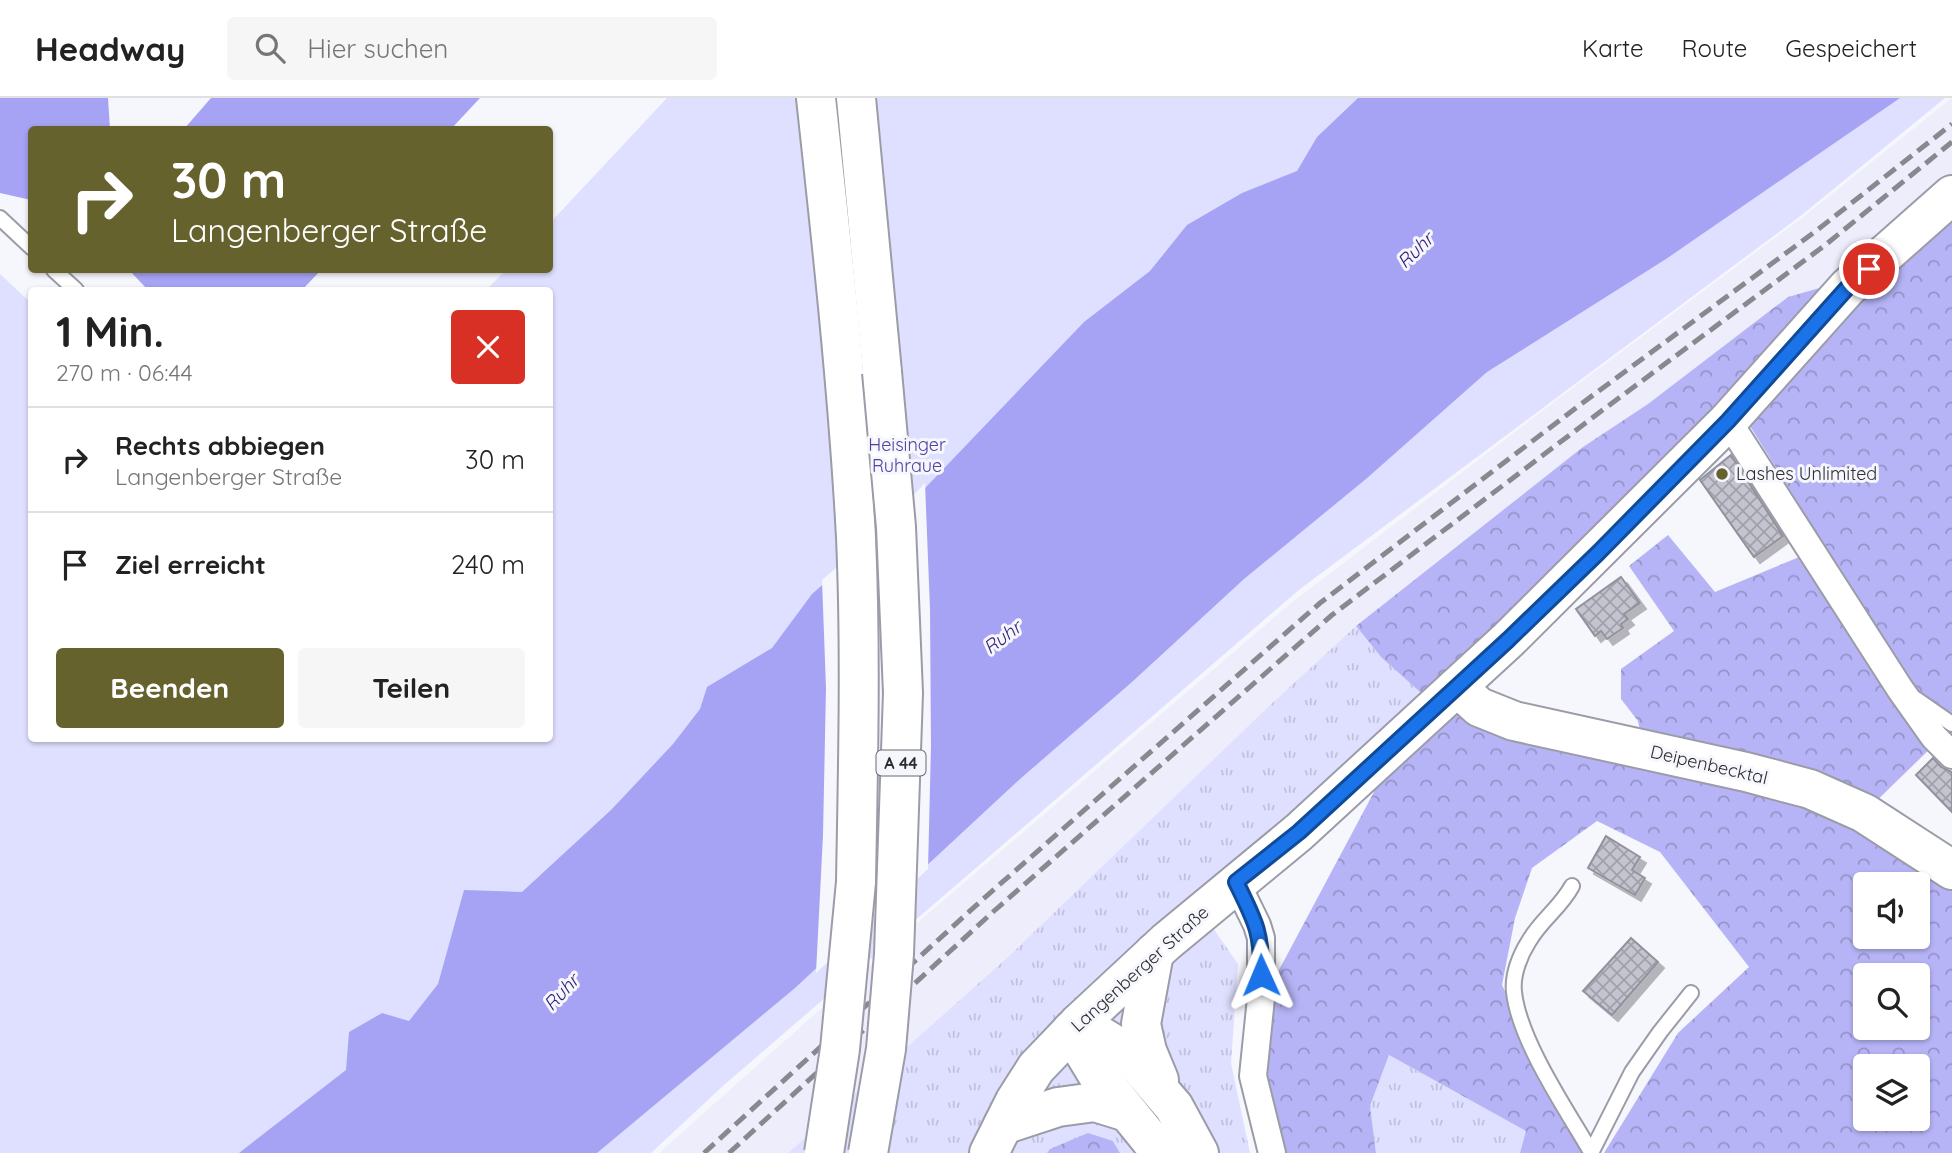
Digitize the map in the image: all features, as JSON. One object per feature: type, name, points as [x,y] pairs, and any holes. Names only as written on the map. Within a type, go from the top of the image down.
[{"type":"main road","name":"A 44","points":[[816,98],[846,384],[856,539],[859,717],[856,882],[840,1049],[824,1153]]},
{"type":"main road","name":"A 44","points":[[856,98],[896,527],[903,693],[894,954],[886,1049],[868,1153]]},
{"type":"main road","name":"Langenberger Straße","points":[[996,1139],[1036,1068],[1075,1027],[1154,953],[1299,832],[1457,687],[1598,553],[1728,421],[1848,287],[1952,195]]},
{"type":"main road","name":"Deipenbecktal","points":[[1457,687],[1479,706],[1514,721],[1734,769],[1810,789],[1864,813],[1952,870]]},
{"type":"main road","points":[[1154,953],[1141,1024],[1147,1051],[1164,1092],[1190,1133],[1199,1153]]},
{"type":"main road","points":[[1075,1027],[1127,1052],[1164,1092]]},
{"type":"main road","points":[[1075,1027],[1097,1074],[1124,1111],[1141,1126],[1161,1153]]},
{"type":"main road","points":[[996,1139],[1058,1107],[1095,1102],[1124,1111]]},
{"type":"street","points":[[1728,421],[1900,689],[1934,737],[1952,755]]},
{"type":"street","points":[[1236,882],[1261,938],[1261,998],[1253,1076],[1272,1153]]},
{"type":"lane","points":[[0,218],[28,244]]},
{"type":"lane","points":[[57,273],[73,287]]},
{"type":"lane","points":[[1900,689],[1952,724]]},
{"type":"lane","points":[[1572,886],[1564,902],[1549,914],[1528,942],[1515,973],[1514,993],[1527,1040],[1591,1153]]},
{"type":"lane","points":[[1591,1153],[1632,1072],[1691,993]]},
{"type":"shaded area","points":[[1952,98],[1952,186],[1844,281],[1788,297],[1648,404],[1583,447],[1356,626],[1007,958],[788,1153],[659,1153],[916,924],[1290,604],[1566,393],[1802,218]]},
{"type":"green space","name":"Heisinger Ruhraue","points":[[667,98],[1945,98],[1803,214],[1300,589],[725,1084],[651,1153],[0,1153],[0,274],[28,300],[28,742],[553,742],[553,287],[489,287],[503,273],[553,273],[553,220]]},
{"type":"green space","points":[[1952,214],[1952,734],[1916,714],[1824,545],[1750,426],[1862,301]]},
{"type":"green space","points":[[1844,281],[1429,700],[1382,658],[1356,626],[1583,447],[1648,404],[1788,297]]},
{"type":"green space","points":[[1668,535],[1715,592],[1809,553],[1938,741],[1865,812],[1644,749],[1638,721],[1621,699],[1621,669],[1674,631],[1629,566]]},
{"type":"green space","points":[[1356,626],[1382,658],[1429,700],[1193,899],[1238,964],[1231,1063],[1250,1153],[1120,1153],[1113,1141],[1051,1149],[1047,1153],[788,1153],[1007,958]]},
{"type":"green space","points":[[1458,689],[1746,774],[1952,872],[1952,1153],[1604,1153],[1678,1033],[1749,967],[1660,852],[1597,821],[1532,868],[1515,918],[1502,985],[1584,1153],[1520,1153],[1526,1131],[1389,1055],[1370,1106],[1376,1153],[1284,1153],[1264,1089],[1279,970],[1374,792],[1364,769]]},
{"type":"green space","points":[[1389,1055],[1527,1131],[1520,1153],[1376,1153],[1370,1106]]},
{"type":"green space","points":[[1088,1133],[1113,1141],[1120,1153],[1047,1153],[1050,1149]]},
{"type":"water","points":[[0,98],[108,98],[110,126],[28,126],[28,199],[0,193]]},
{"type":"water","points":[[211,98],[480,98],[454,126],[187,126]]},
{"type":"water","name":"Ruhr","points":[[1358,98],[1900,98],[1666,259],[1487,372],[1366,479],[1244,579],[1132,682],[1020,779],[795,988],[597,1153],[239,1153],[346,1070],[349,1032],[382,1013],[409,1021],[438,984],[464,890],[522,892],[612,809],[673,744],[700,709],[707,687],[772,648],[812,594],[883,532],[1084,322],[1150,271],[1187,225],[1242,193],[1297,171],[1317,137]]},
{"type":"water","points":[[132,273],[318,273],[305,287],[145,287]]},
{"type":"pier","points":[[925,483],[930,609],[928,869],[816,973],[823,835],[826,688],[822,580],[880,530]]},
{"type":"building","points":[[1731,455],[1783,536],[1754,557],[1700,480]]},
{"type":"building","points":[[1621,577],[1640,603],[1624,614],[1628,619],[1621,624],[1623,628],[1607,639],[1601,631],[1595,636],[1576,609]]},
{"type":"building","points":[[1933,758],[1941,767],[1952,772],[1952,812],[1916,775]]},
{"type":"building","points":[[1606,836],[1640,857],[1632,870],[1645,878],[1635,895],[1588,868]]},
{"type":"building","points":[[1631,938],[1658,962],[1612,1015],[1583,991]]},
{"type":"railway","points":[[704,1153],[982,900],[1320,603],[1581,404],[1816,231],[1952,124]]},
{"type":"railway","points":[[729,1153],[994,911],[1332,615],[1824,246],[1952,142]]},
{"type":"place","name":"Lashes Unlimited","points":[[1722,474]]},
{"type":"route","points":[[1261,975],[1261,938],[1236,882],[1299,832],[1526,623],[1728,421],[1848,287],[1869,269]]}]
